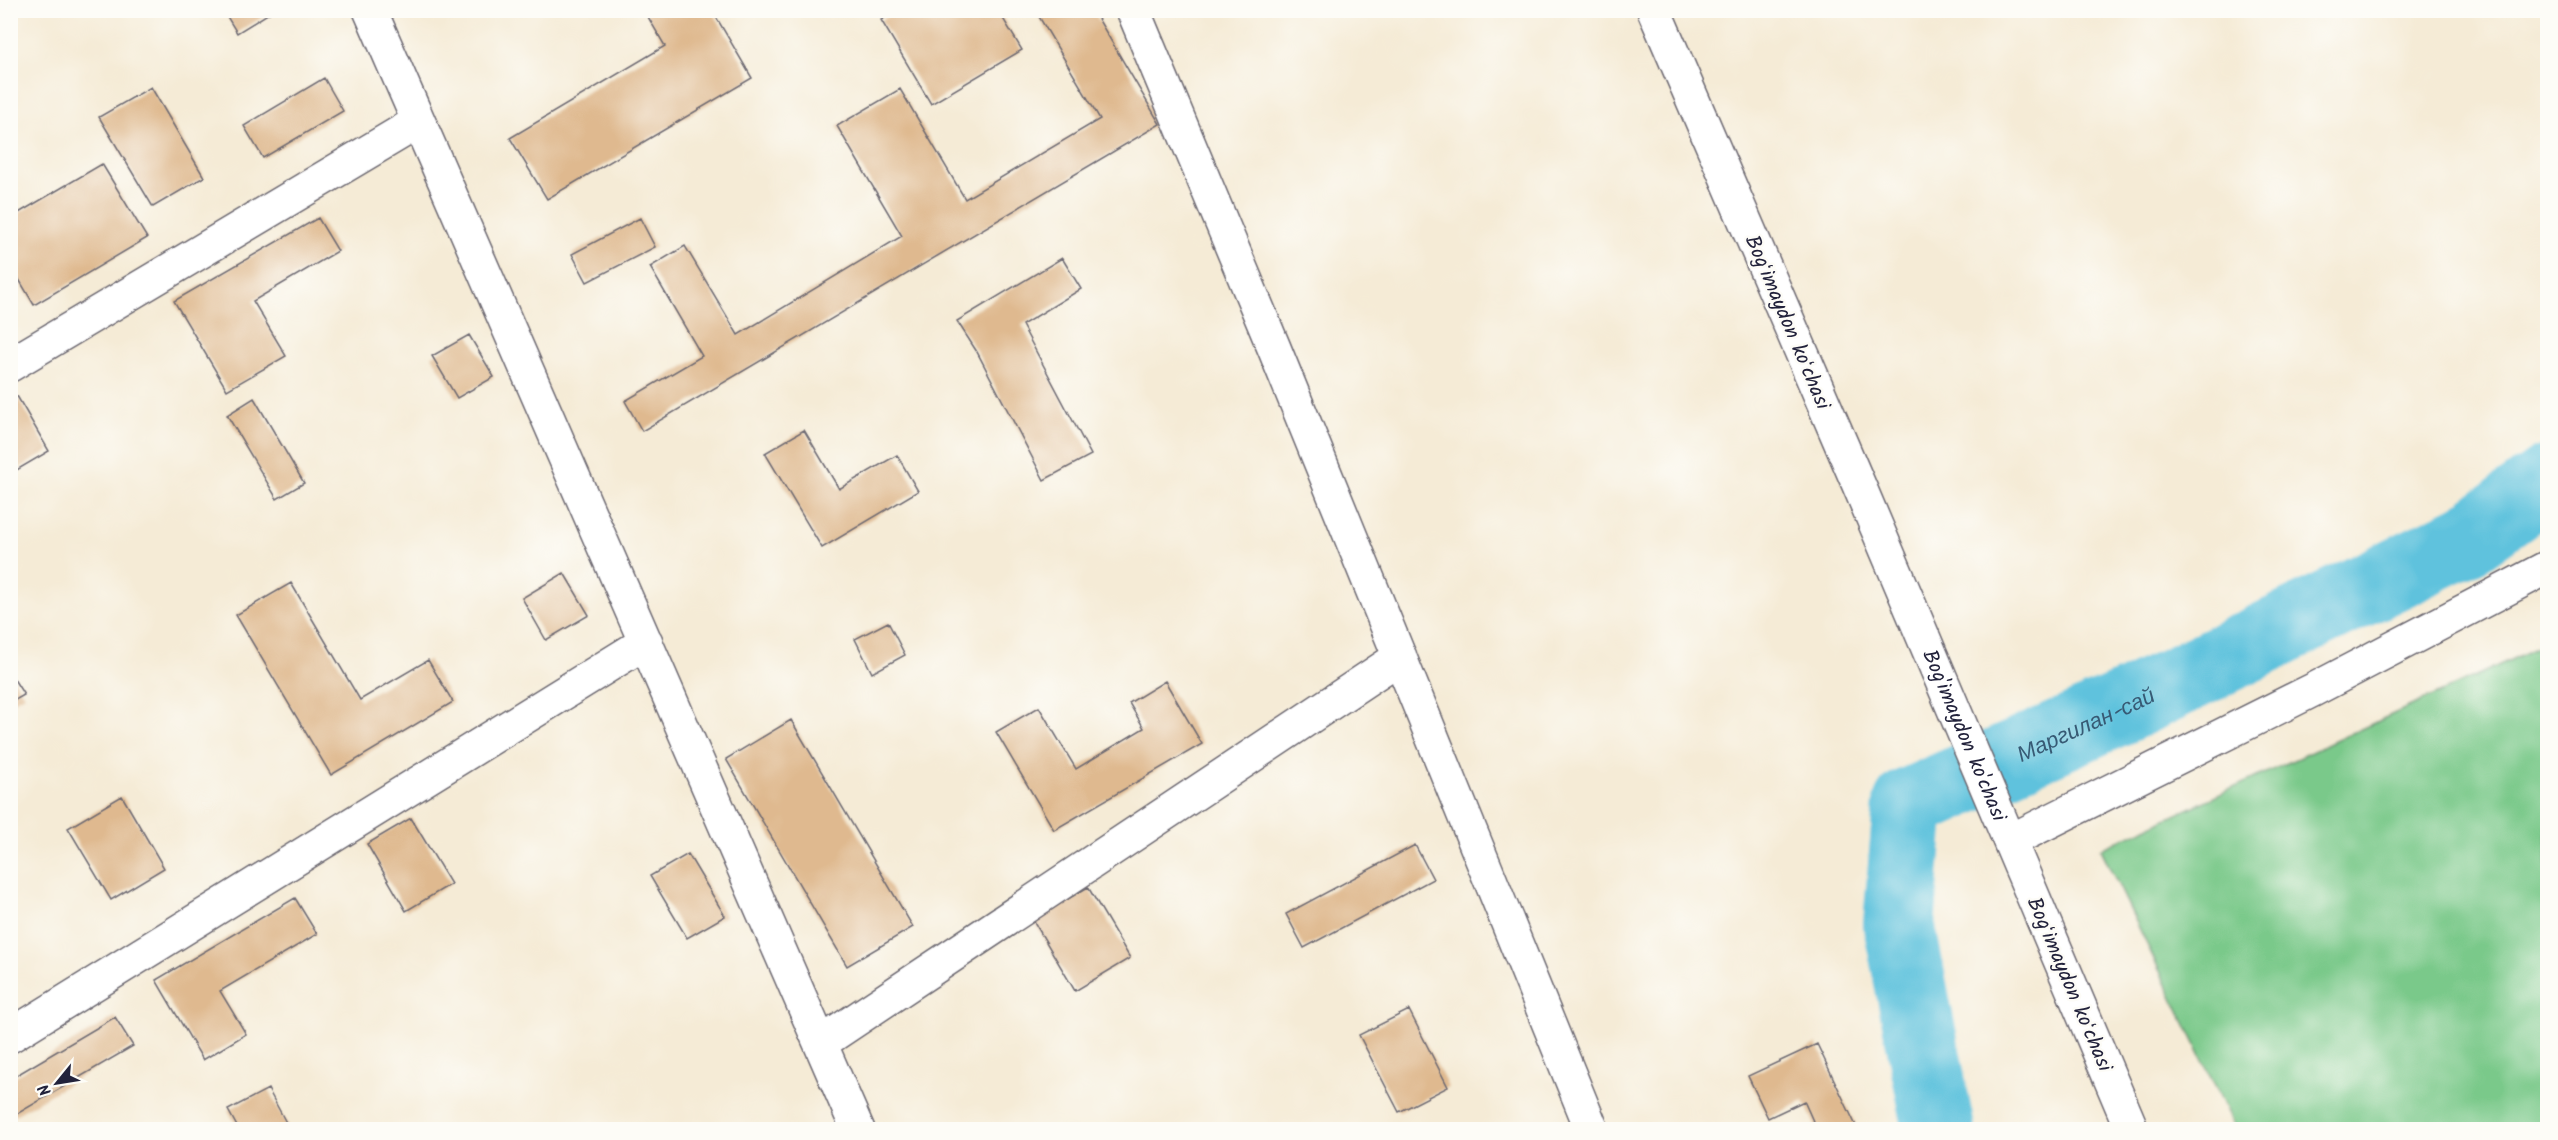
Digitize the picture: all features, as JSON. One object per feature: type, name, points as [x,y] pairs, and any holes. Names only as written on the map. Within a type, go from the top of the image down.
[{"type":"street","points":[[370,10],[858,1130]]},
{"type":"street","points":[[1133,10],[1592,1130]]},
{"type":"street","name":"Bogʻimaydon koʻchasi","points":[[1654,10],[1922,633]]},
{"type":"street","points":[[10,365],[418,122]]},
{"type":"street","points":[[2009,839],[2313,690],[2547,567]]},
{"type":"street","name":"Bog'imaydon ko'chasi","points":[[1922,633],[2009,839]]},
{"type":"street","points":[[10,1036],[646,642]]},
{"type":"street","points":[[821,1043],[1400,657]]},
{"type":"street","name":"Bogʻimaydon koʻchasi","points":[[2009,839],[2132,1130]]},
{"type":"green space","points":[[2547,643],[2547,1129],[2236,1129],[2101,849]]},
{"type":"building","points":[[223,10],[274,10],[237,33]]},
{"type":"building","points":[[644,10],[712,10],[752,78],[547,199],[510,138],[665,46]]},
{"type":"building","points":[[898,10],[998,10],[1022,50],[931,104],[881,20]]},
{"type":"building","points":[[1035,10],[1093,10],[1160,124],[642,431],[625,401],[702,356],[650,267],[685,246],[738,335],[902,236],[837,126],[900,89],[965,199],[1100,119]]},
{"type":"building","points":[[324,78],[343,111],[263,158],[244,126]]},
{"type":"building","points":[[151,87],[204,177],[153,207],[99,117]]},
{"type":"building","points":[[102,164],[147,238],[34,305],[10,264],[10,218]]},
{"type":"building","points":[[318,218],[338,251],[253,301],[286,356],[227,390],[174,301]]},
{"type":"building","points":[[640,218],[655,247],[587,282],[572,254]]},
{"type":"building","points":[[1062,258],[1081,289],[1022,325],[1091,455],[1044,480],[977,352],[957,321]]},
{"type":"building","points":[[469,335],[494,377],[457,398],[432,356]]},
{"type":"building","points":[[17,396],[49,451],[10,474],[10,400]]},
{"type":"building","points":[[254,398],[304,483],[277,499],[227,415]]},
{"type":"building","points":[[804,430],[839,489],[897,455],[918,491],[822,548],[765,453]]},
{"type":"building","points":[[564,573],[589,615],[546,640],[522,598]]},
{"type":"building","points":[[291,583],[360,700],[428,660],[453,702],[331,775],[236,615]]},
{"type":"building","points":[[888,622],[905,655],[872,673],[855,639]]},
{"type":"building","points":[[10,673],[24,695],[10,703]]},
{"type":"building","points":[[1165,681],[1202,744],[1054,830],[996,732],[1039,707],[1076,769],[1144,728],[1129,703]]},
{"type":"building","points":[[791,720],[913,927],[847,966],[726,759]]},
{"type":"building","points":[[122,796],[164,868],[111,900],[68,828]]},
{"type":"building","points":[[411,818],[451,884],[406,911],[367,844]]},
{"type":"building","points":[[1415,845],[1433,879],[1304,948],[1286,914]]},
{"type":"building","points":[[688,854],[725,916],[687,938],[650,876]]},
{"type":"building","points":[[1088,887],[1130,958],[1075,991],[1033,920]]},
{"type":"building","points":[[295,898],[317,934],[220,991],[246,1034],[203,1060],[156,980]]},
{"type":"building","points":[[1409,1010],[1448,1087],[1399,1112],[1359,1035]]},
{"type":"building","points":[[115,1017],[133,1046],[10,1118],[10,1079]]},
{"type":"building","points":[[1817,1044],[1858,1130],[1817,1130],[1804,1101],[1768,1118],[1748,1076]]},
{"type":"building","points":[[268,1089],[290,1130],[239,1130],[228,1110]]},
{"type":"waterway","name":"Маргилан-сай","points":[[1939,1130],[1899,924],[1909,804],[2131,704],[2471,537],[2548,481]]}]
